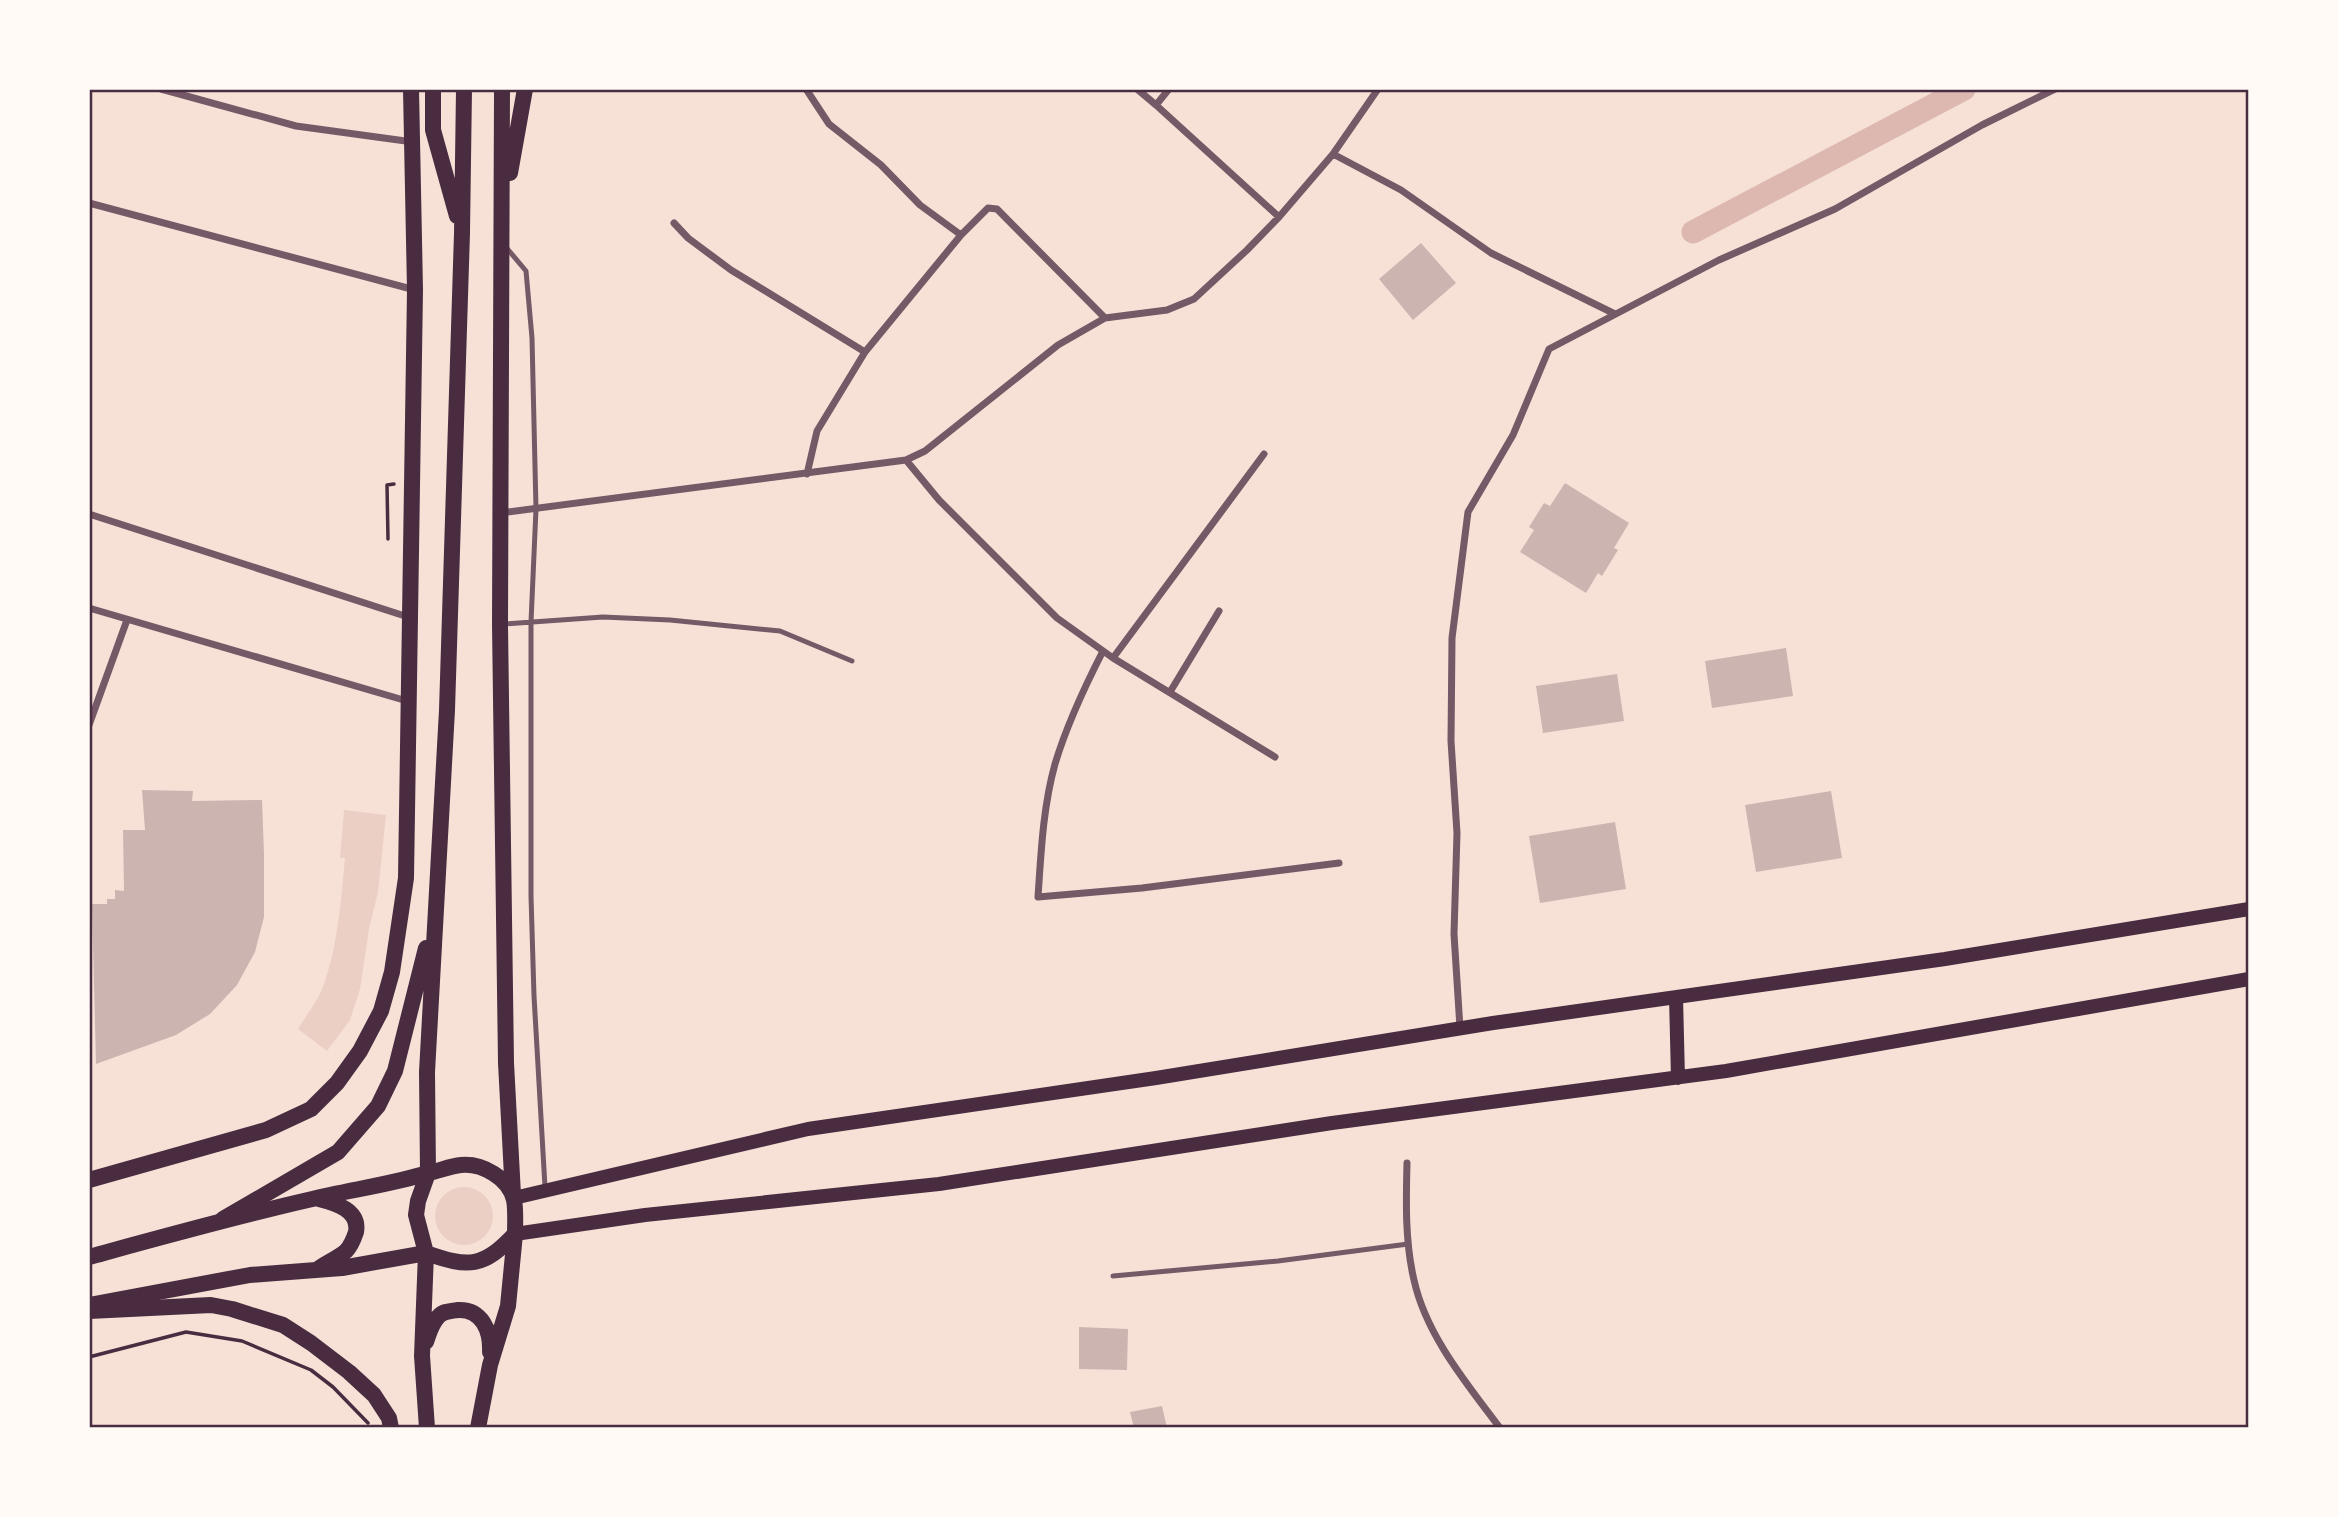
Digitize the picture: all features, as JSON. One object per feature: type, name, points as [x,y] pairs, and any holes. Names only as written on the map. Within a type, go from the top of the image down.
[{"type":"main road","points":[[89,1180],[266,1130],[311,1109],[337,1083],[360,1051],[381,1012],[392,972],[406,878],[415,290],[411,89]]},
{"type":"main road","points":[[433,89],[433,130],[462,233]]},
{"type":"main road","points":[[426,1428],[422,1356],[426,1253],[416,1215],[428,1173],[427,1072],[447,710],[464,89]]},
{"type":"main road","points":[[478,1428],[490,1365],[508,1306],[515,1234],[506,1063],[500,625],[502,89]]},
{"type":"main road","points":[[502,216],[525,89]]},
{"type":"main road","points":[[223,1219],[338,1152],[378,1106],[395,1071],[436,908]]},
{"type":"main road","points":[[514,1198],[808,1129],[1156,1079],[1460,1029],[1945,959],[2249,909]]},
{"type":"main road","points":[[89,1306],[250,1275],[342,1268],[426,1253],[458,1264],[472,1264],[486,1260],[498,1252],[515,1234],[645,1215],[939,1184],[1332,1123],[1740,1069],[2249,979]]},
{"type":"main road","points":[[1676,997],[1678,1078]]},
{"type":"main road","points":[[89,1257],[223,1219],[361,1187],[398,1182],[460,1165],[491,1171],[514,1198]]},
{"type":"main road","points":[[314,1198],[338,1204],[351,1213],[357,1226],[346,1251],[316,1270]]},
{"type":"main road","points":[[89,1311],[211,1305],[283,1325],[312,1343],[374,1395],[389,1418],[391,1428]]},
{"type":"main road","points":[[422,1356],[431,1327],[438,1317],[447,1311],[469,1311],[485,1323],[491,1340],[490,1365]]},
{"type":"street","points":[[161,89],[296,126],[413,142]]},
{"type":"street","points":[[807,89],[829,124],[881,165],[920,205],[961,235]]},
{"type":"street","points":[[1137,89],[1279,217]]},
{"type":"street","points":[[1156,104],[1169,89]]},
{"type":"street","points":[[499,514],[906,460],[926,451],[1058,345],[1105,318],[1167,310],[1194,299],[1279,217],[1333,154],[1378,89]]},
{"type":"street","points":[[1460,1029],[1454,934],[1457,833],[1451,741],[1452,638],[1468,512],[1513,435],[1549,349],[1720,260],[1835,209],[1982,125],[2055,89]]},
{"type":"street","points":[[1333,154],[1401,190],[1491,253],[1615,314]]},
{"type":"street","points":[[89,203],[415,290]]},
{"type":"street","points":[[807,474],[817,431],[865,352],[961,235],[988,208],[997,209],[1105,318]]},
{"type":"street","points":[[674,223],[688,238],[731,270],[865,352]]},
{"type":"street","points":[[1113,658],[1264,454]]},
{"type":"street","points":[[906,460],[939,500],[1057,618],[1113,658],[1275,757]]},
{"type":"street","points":[[89,514],[411,618]]},
{"type":"street","points":[[89,608],[407,701]]},
{"type":"street","points":[[1170,692],[1219,611]]},
{"type":"street","points":[[89,725],[127,620]]},
{"type":"street","points":[[1103,651],[1076,704],[1055,766],[1042,836],[1038,897],[1142,888],[1339,863]]},
{"type":"street","points":[[1407,1163],[1408,1244],[1414,1280],[1437,1338],[1500,1428]]},
{"type":"lane","points":[[500,240],[526,271],[531,338],[536,509],[531,622],[533,958],[545,1191]]},
{"type":"lane","points":[[500,625],[604,617],[670,620],[780,631],[852,661]]},
{"type":"lane","points":[[1113,1276],[1278,1261],[1408,1244]]},
{"type":"path","points":[[387,485],[388,539]]},
{"type":"path","points":[[89,1357],[186,1332],[242,1341],[310,1370],[333,1387],[372,1428]]},
{"type":"shaded area","points":[[344,810],[386,815],[378,892],[360,989],[350,1020],[327,1051],[298,1029],[321,992],[332,955],[345,858],[340,858]]},
{"type":"shaded area","points":[[458,1187],[470,1187],[485,1195],[493,1210],[493,1222],[485,1237],[470,1245],[458,1245],[443,1237],[435,1222],[435,1210],[443,1195]]},
{"type":"building","points":[[1421,243],[1456,283],[1413,320],[1379,279]]},
{"type":"building","points":[[1565,483],[1629,523],[1614,548],[1618,550],[1602,576],[1598,573],[1586,593],[1520,552],[1534,530],[1529,527],[1544,503],[1550,506]]},
{"type":"building","points":[[1786,648],[1793,696],[1712,708],[1705,661]]},
{"type":"building","points":[[1617,674],[1624,721],[1543,733],[1536,686]]},
{"type":"building","points":[[142,790],[193,791],[192,801],[262,800],[264,917],[255,952],[237,985],[210,1014],[176,1035],[96,1064],[92,904],[107,904],[107,899],[115,899],[115,890],[124,891],[123,830],[145,830]]},
{"type":"building","points":[[1831,791],[1842,858],[1756,872],[1745,805]]},
{"type":"building","points":[[1615,822],[1626,889],[1540,903],[1529,836]]},
{"type":"building","points":[[1079,1327],[1128,1329],[1127,1370],[1079,1369]]},
{"type":"building","points":[[1162,1406],[1167,1428],[1134,1428],[1130,1412]]},
{"type":"waterway","points":[[1693,232],[1964,89]]}]
